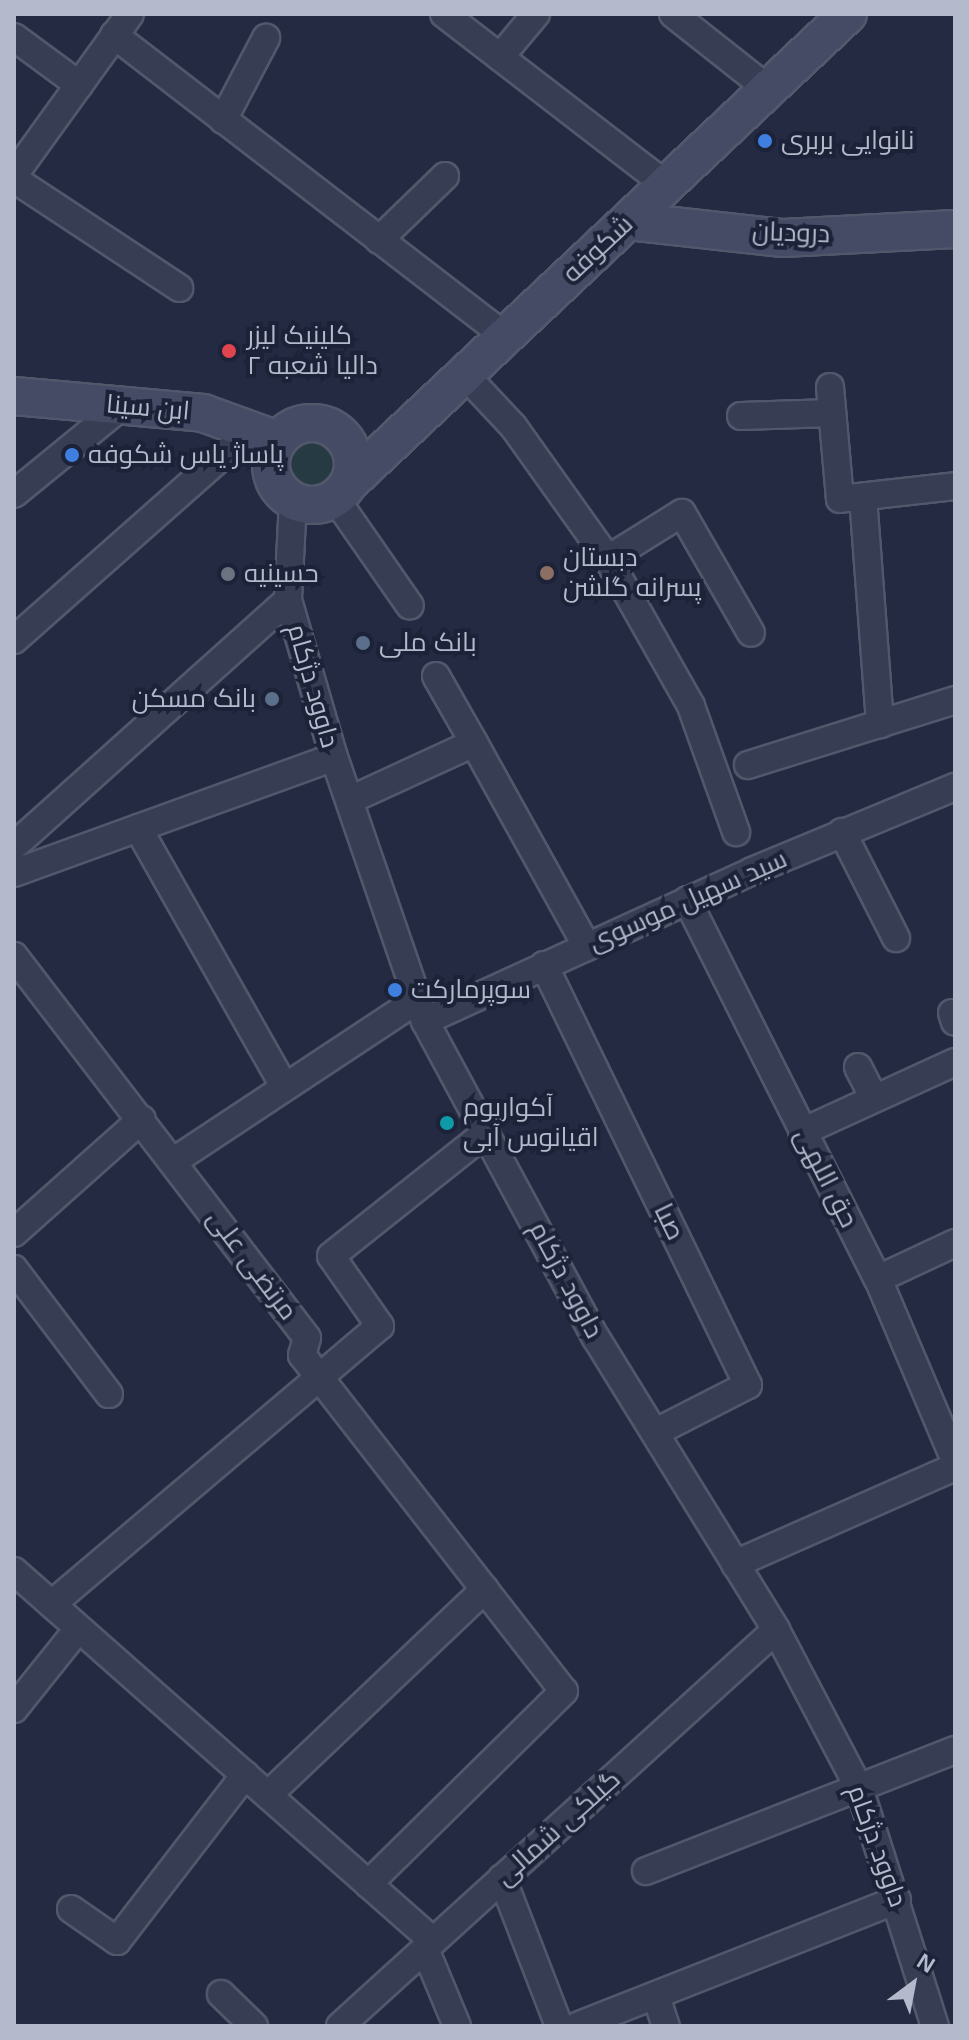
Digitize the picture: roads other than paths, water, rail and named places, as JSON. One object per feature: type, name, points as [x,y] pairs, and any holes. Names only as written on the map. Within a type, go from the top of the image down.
[{"type":"main road","name":"شکوفه","points":[[341,491],[848,14]]},
{"type":"main road","name":"درودیان","points":[[628,221],[783,238],[955,229]]},
{"type":"main road","name":"ابن سینا","points":[[14,396],[203,413],[265,435]]},
{"type":"main road","points":[[300,425],[327,426],[348,444],[352,471],[341,491],[317,505],[293,500],[281,492],[271,467],[265,435],[300,425]]},
{"type":"street","points":[[444,14],[666,185]]},
{"type":"street","points":[[500,57],[536,14]]},
{"type":"street","points":[[673,14],[768,89]]},
{"type":"street","points":[[179,288],[14,177],[122,25],[223,120],[505,336]]},
{"type":"street","points":[[14,37],[79,85]]},
{"type":"street","points":[[223,120],[266,38]]},
{"type":"street","points":[[379,240],[445,176]]},
{"type":"street","points":[[466,376],[513,426],[608,559],[691,706],[736,832]]},
{"type":"street","points":[[741,416],[831,400],[840,499],[955,486]]},
{"type":"street","points":[[14,494],[122,406]]},
{"type":"street","points":[[14,640],[265,435]]},
{"type":"street","points":[[341,491],[410,606]]},
{"type":"street","points":[[863,497],[880,724]]},
{"type":"street","name":"داوود دژکام","points":[[293,500],[288,600],[334,757],[421,1010],[596,1338],[776,1630],[860,1790],[935,2026]]},
{"type":"street","points":[[608,559],[682,513],[751,633]]},
{"type":"street","points":[[14,846],[288,600]]},
{"type":"street","points":[[436,676],[587,947]]},
{"type":"street","points":[[748,765],[955,700]]},
{"type":"street","points":[[350,800],[474,743]]},
{"type":"street","points":[[14,873],[334,757]]},
{"type":"street","name":"سید سهیل موسوی","points":[[174,1161],[284,1086],[421,1010],[544,965],[842,832],[955,787]]},
{"type":"street","points":[[138,828],[284,1086]]},
{"type":"street","points":[[842,832],[896,938]]},
{"type":"street","name":"حق اللهی","points":[[687,900],[878,1279],[955,1460]]},
{"type":"street","name":"مرتضی علی","points":[[14,956],[307,1338],[302,1355],[564,1691],[368,1884]]},
{"type":"street","name":"صبا","points":[[544,965],[758,1381],[656,1432]]},
{"type":"street","points":[[802,1132],[955,1062]]},
{"type":"street","points":[[858,1067],[874,1098]]},
{"type":"street","points":[[14,1233],[142,1119]]},
{"type":"street","points":[[52,1604],[317,1375],[380,1326],[331,1256],[487,1132]]},
{"type":"street","points":[[878,1279],[955,1243]]},
{"type":"street","points":[[14,1269],[109,1394]]},
{"type":"street","points":[[735,1564],[955,1467]]},
{"type":"street","points":[[14,1571],[368,1884],[429,1945],[457,2026]]},
{"type":"street","points":[[268,1795],[485,1589]]},
{"type":"street","points":[[14,1709],[78,1629]]},
{"type":"street","name":"گيلکی شمالی","points":[[340,2026],[776,1630]]},
{"type":"street","points":[[646,1871],[860,1790],[955,1750]]},
{"type":"street","points":[[71,1909],[117,1941],[245,1775]]},
{"type":"street","points":[[502,1878],[559,2026]]},
{"type":"street","points":[[577,2026],[897,1900]]},
{"type":"street","points":[[221,1994],[254,2026]]},
{"type":"street","points":[[656,1996],[666,2026]]},
{"type":"place","name":"نانوایی بربری","points":[[765,141]]},
{"type":"place","name":"کلینیک لیزر دالیا شعبه ۲","points":[[229,351]]},
{"type":"place","name":"پاساژ یاس شکوفه","points":[[72,455]]},
{"type":"place","name":"دبستان پسرانه گلشن","points":[[547,573]]},
{"type":"place","name":"حسینیه","points":[[228,574]]},
{"type":"place","name":"بانک ملی","points":[[363,643]]},
{"type":"place","name":"بانک مسکن","points":[[272,699]]},
{"type":"place","name":"سوپرمارکت","points":[[395,990]]},
{"type":"place","name":"آکواریوم اقیانوس آبی","points":[[447,1123]]}]
